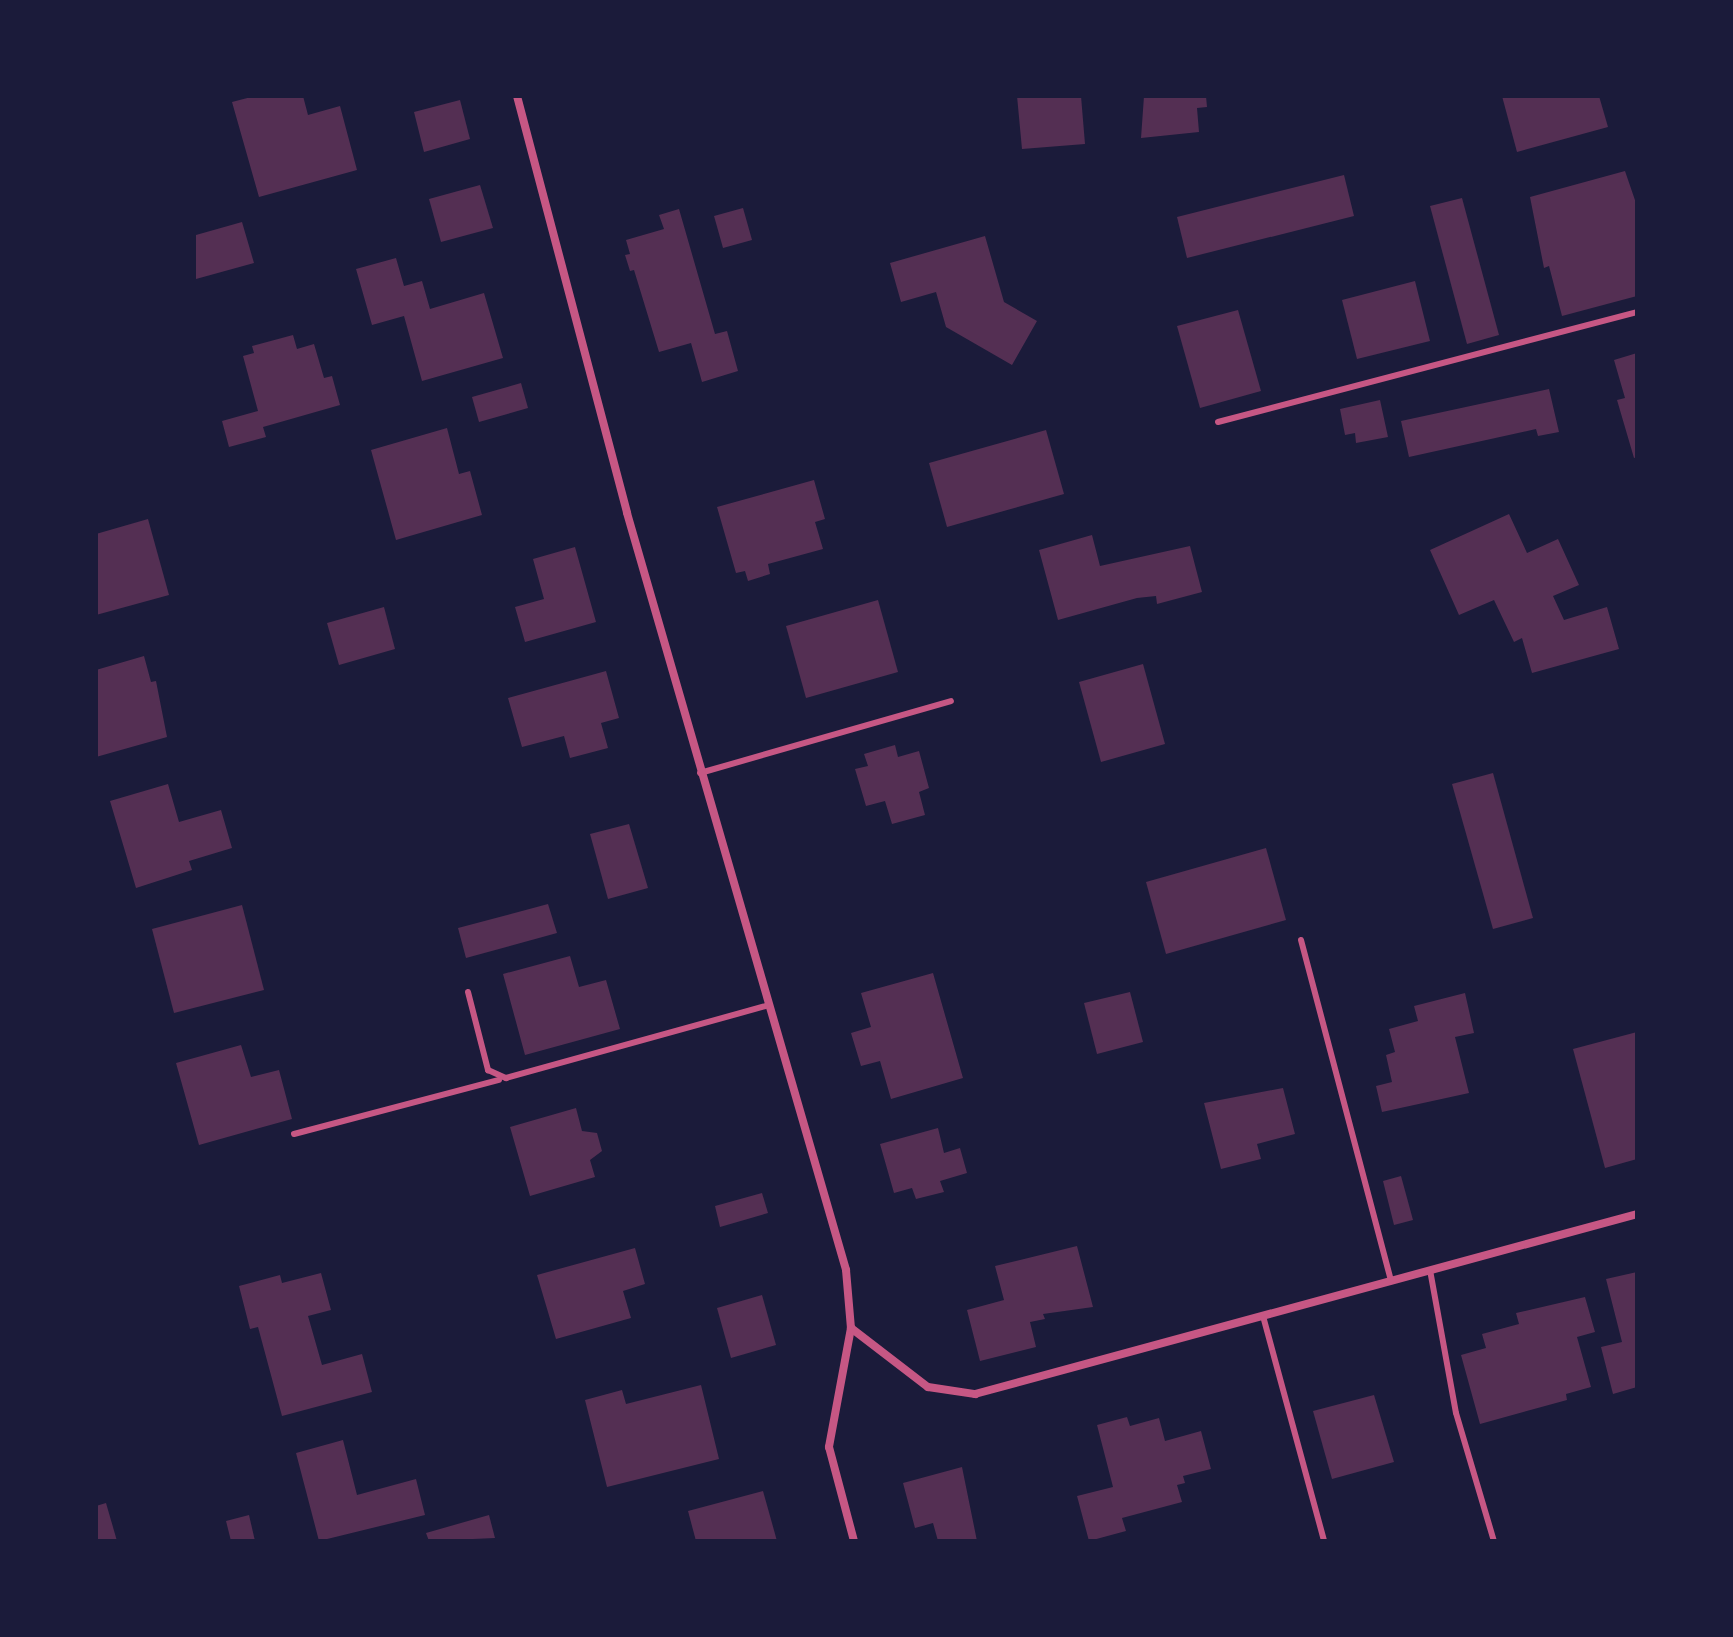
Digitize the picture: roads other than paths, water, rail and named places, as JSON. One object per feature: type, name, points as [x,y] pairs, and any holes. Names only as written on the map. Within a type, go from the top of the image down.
[{"type":"street","points":[[517,96],[700,773],[846,1270],[851,1328],[829,1447],[854,1541]]},
{"type":"street","points":[[851,1328],[928,1387],[975,1394],[1637,1214]]},
{"type":"lane","points":[[1218,422],[1637,312]]},
{"type":"lane","points":[[700,773],[951,701]]},
{"type":"lane","points":[[1301,940],[1391,1281]]},
{"type":"lane","points":[[468,992],[488,1070],[506,1078]]},
{"type":"lane","points":[[294,1134],[766,1006]]},
{"type":"lane","points":[[1430,1270],[1456,1413],[1494,1541]]},
{"type":"lane","points":[[1263,1316],[1324,1541]]}]
